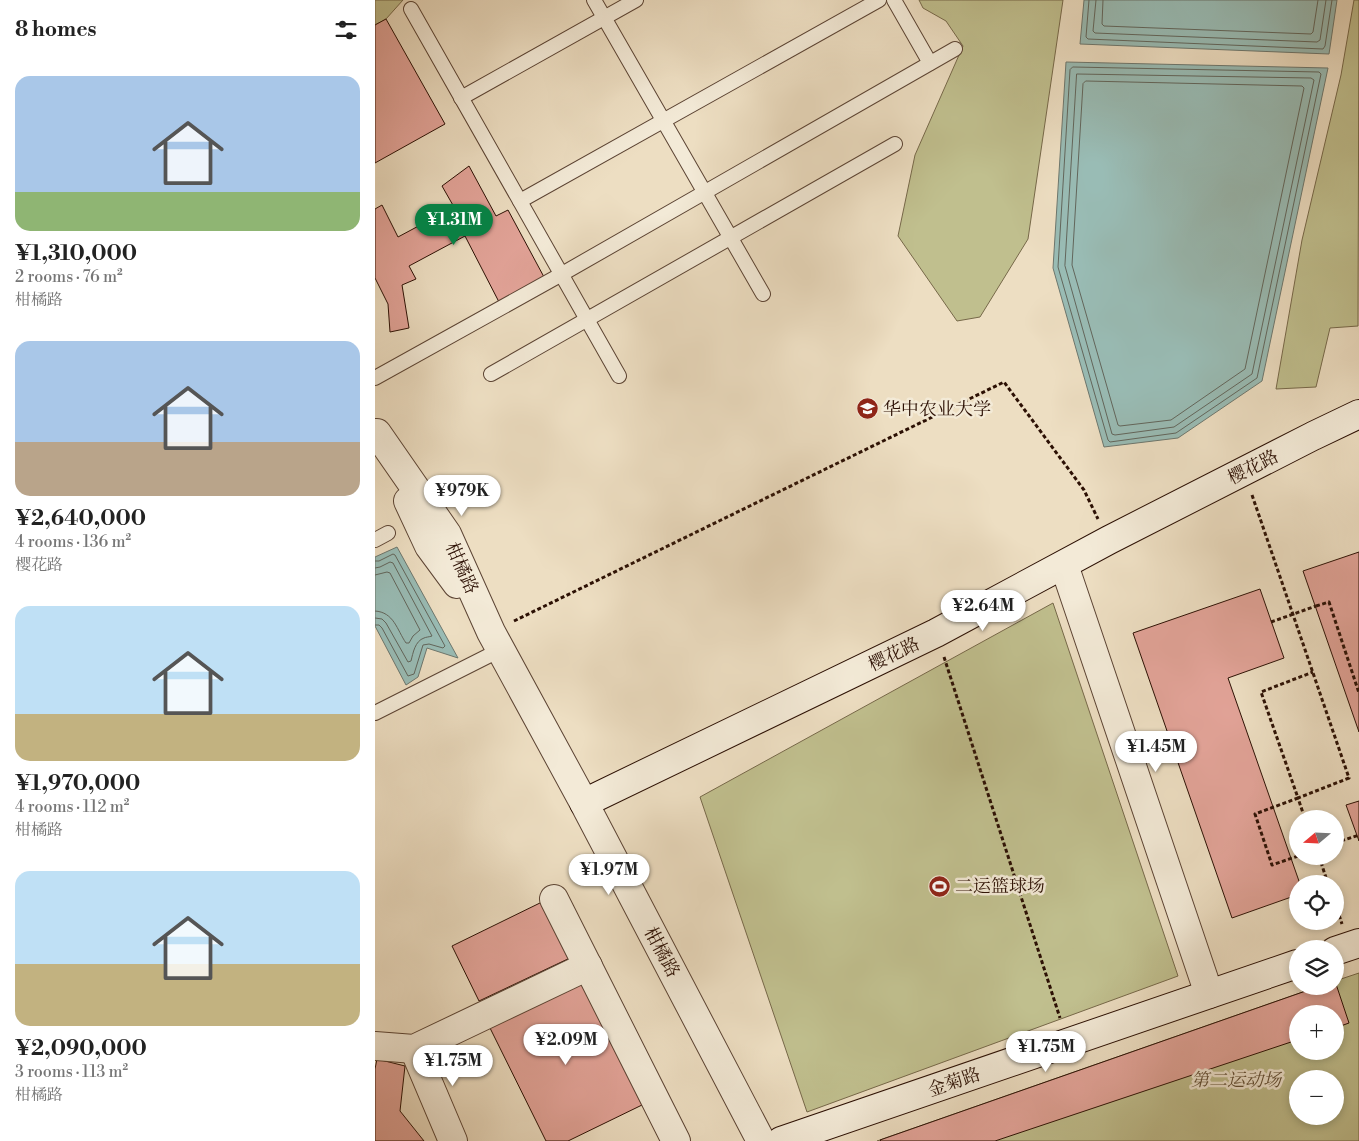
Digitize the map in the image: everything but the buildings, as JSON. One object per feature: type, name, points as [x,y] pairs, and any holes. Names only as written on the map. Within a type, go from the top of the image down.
[{"type":"street","name":"樱花路","points":[[584,803],[937,633],[1109,540],[1359,414]]},
{"type":"street","name":"柑橘路","points":[[376,431],[429,546],[495,641],[584,803],[761,1141]]},
{"type":"street","points":[[1064,565],[1209,994]]},
{"type":"street","points":[[554,899],[676,1141]]},
{"type":"street","points":[[1344,948],[1359,943]]},
{"type":"street","points":[[375,1046],[414,1049],[588,966]]},
{"type":"street","name":"金菊路","points":[[781,1141],[1289,967]]},
{"type":"street","points":[[414,1049],[453,1141]]},
{"type":"lane","points":[[594,0],[763,294]]},
{"type":"lane","points":[[461,98],[636,0]]},
{"type":"lane","points":[[520,201],[879,0]]},
{"type":"lane","points":[[894,0],[930,63]]},
{"type":"lane","points":[[411,10],[619,376]]},
{"type":"lane","points":[[375,378],[562,274],[955,49]]},
{"type":"lane","points":[[491,374],[895,144]]},
{"type":"lane","points":[[375,540],[388,533]]},
{"type":"lane","points":[[375,713],[495,641]]},
{"type":"path","points":[[495,641],[1004,382],[1084,490],[1109,540]]},
{"type":"path","points":[[1244,471],[1349,778],[1255,814],[1272,865],[1289,860]]},
{"type":"path","points":[[1271,622],[1329,602],[1359,694]]},
{"type":"path","points":[[937,633],[1068,1043]]},
{"type":"path","points":[[1302,810],[1261,692],[1313,672]]},
{"type":"path","points":[[1344,840],[1358,835]]},
{"type":"green space","points":[[375,0],[403,0],[386,19],[375,25]]},
{"type":"green space","points":[[919,0],[1063,0],[1028,239],[980,317],[957,321],[898,236],[915,155],[963,46],[946,21],[923,8]]},
{"type":"green space","points":[[1354,0],[1359,0],[1358,326],[1330,328],[1316,387],[1276,389],[1302,240],[1341,75]]},
{"type":"green space","name":"二运篮球场","points":[[1053,603],[1178,976],[807,1112],[700,797]]},
{"type":"green space","name":"第二运动场","points":[[1359,973],[1359,1141],[877,1141],[1294,995],[1344,995],[1344,978]]},
{"type":"water","points":[[1084,0],[1337,0],[1329,54],[1080,44]]},
{"type":"water","points":[[1066,62],[1328,68],[1262,381],[1178,438],[1104,447],[1053,268]]},
{"type":"water","points":[[397,547],[458,658],[427,648],[418,677],[406,685],[375,626],[375,557]]},
{"type":"place","name":"华中农业大学","points":[[867,409]]},
{"type":"place","name":"二运篮球场","points":[[939,886]]}]
